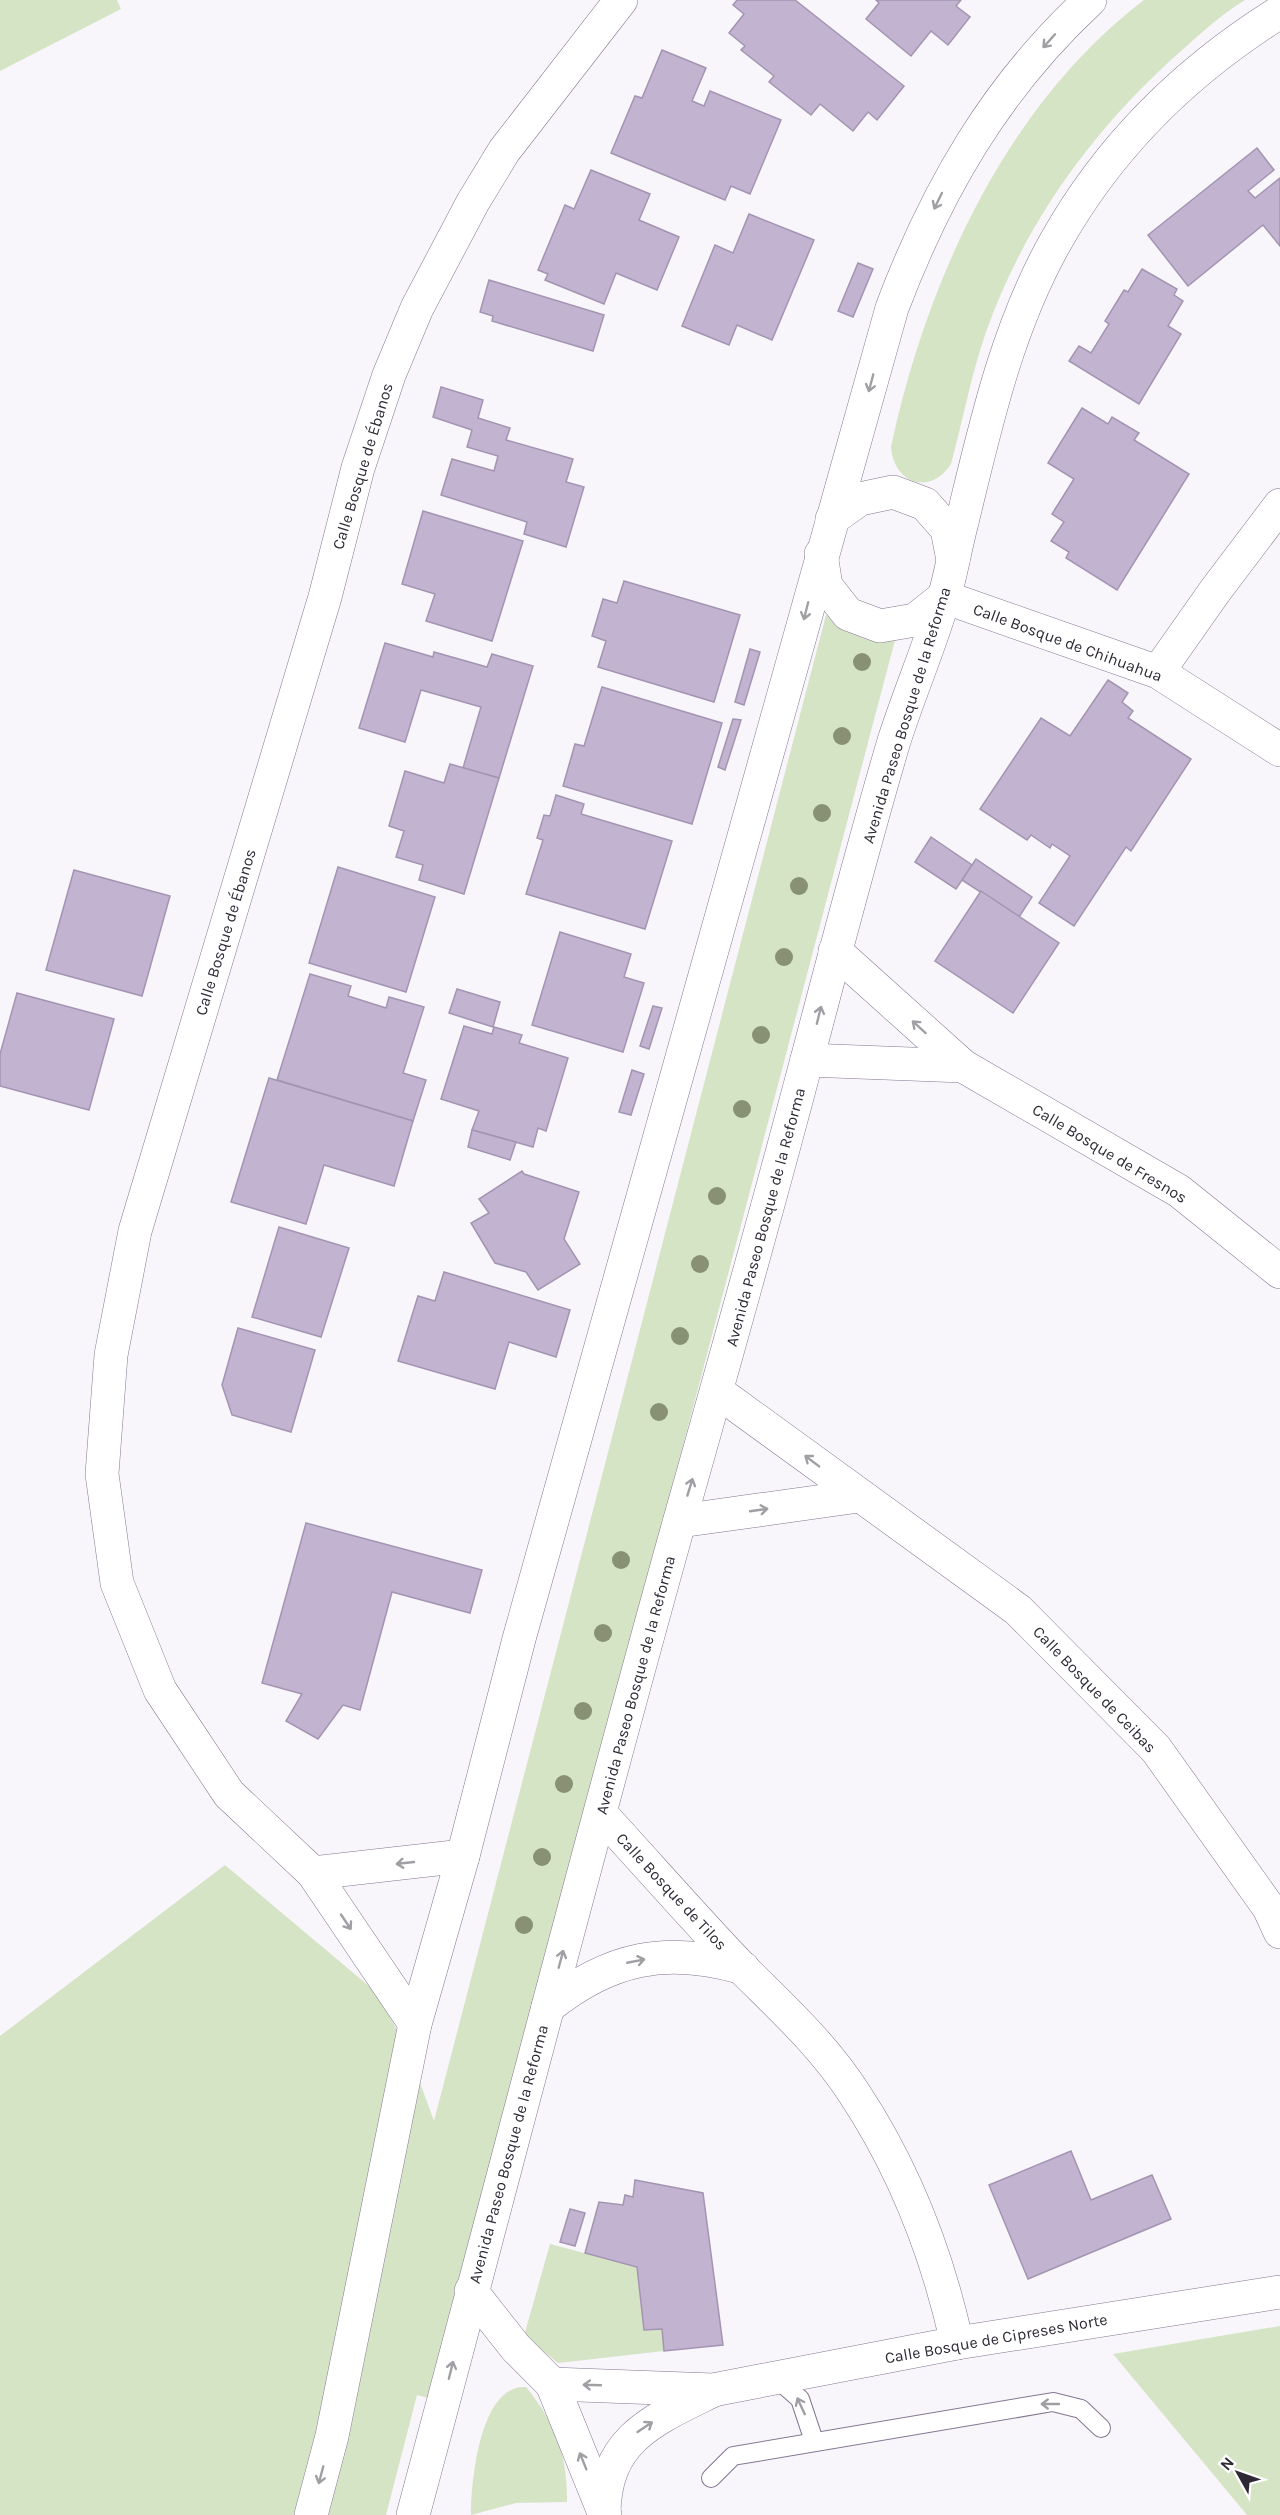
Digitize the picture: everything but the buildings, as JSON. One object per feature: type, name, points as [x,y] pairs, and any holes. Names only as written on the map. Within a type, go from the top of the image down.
[{"type":"street","name":"Calle Bosque de Ébanos","points":[[415,2024],[313,1873],[229,1794],[160,1690],[117,1583],[102,1474],[111,1355],[135,1231],[325,597],[358,468],[389,375],[439,263],[488,176],[504,151],[621,0]]},
{"type":"street","points":[[311,2515],[332,2436],[415,2024],[463,1856],[519,1639],[786,692],[821,552],[892,308],[916,244],[946,183],[982,125],[1023,71],[1090,0]]},
{"type":"street","name":"Avenida Paseo Bosque de la Reforma","points":[[413,2515],[471,2291],[680,1521],[718,1392],[835,951],[896,735],[944,597],[1009,346],[1054,243],[1084,195],[1118,149],[1197,69],[1242,35],[1280,12]]},
{"type":"street","points":[[832,519],[860,499],[893,492],[925,504],[947,529],[953,560]]},
{"type":"street","points":[[1158,672],[1280,505]]},
{"type":"street","points":[[821,552],[826,586],[848,614],[880,626],[915,620],[944,597]]},
{"type":"street","name":"Calle Bosque de Chihuahua","points":[[944,597],[1158,672],[1280,750]]},
{"type":"street","name":"Calle Bosque de Fresnos","points":[[835,951],[963,1066],[1179,1191],[1280,1272]]},
{"type":"street","name":"Calle Bosque de Fresnos","points":[[807,1060],[963,1066]]},
{"type":"street","name":"Calle Bosque de Ceibas","points":[[718,1392],[1018,1610],[1156,1749],[1269,1908],[1280,1932]]},
{"type":"street","points":[[680,1521],[860,1496]]},
{"type":"street","name":"Calle Bosque de Tilos","points":[[601,1814],[743,1968],[783,2006],[820,2047],[853,2091],[882,2138],[928,2237],[942,2279],[957,2343]]},
{"type":"street","points":[[313,1873],[463,1856]]},
{"type":"street","name":"Calle Bosque de Tilos","points":[[548,2007],[571,1988],[598,1973],[626,1963],[656,1957],[685,1956],[715,1960],[743,1968]]},
{"type":"street","points":[[471,2291],[516,2348],[552,2384],[604,2514]]},
{"type":"street","name":"Calle Bosque de Cipreses Norte","points":[[552,2384],[713,2390],[957,2343],[1280,2292]]},
{"type":"street","name":"Calle Bosque de Cipreses Norte","points":[[604,2514],[604,2493],[609,2472],[632,2437],[644,2426],[713,2390]]},
{"type":"lane","points":[[776,2378],[800,2399],[814,2441]]},
{"type":"lane","points":[[711,2478],[733,2456],[1053,2402],[1081,2409],[1101,2428]]},
{"type":"green space","points":[[0,0],[117,0],[121,9],[0,71]]},
{"type":"green space","points":[[1144,0],[1245,0],[1204,31],[1149,81],[1091,145],[1066,179],[1042,215],[1002,292],[986,332],[971,381],[951,464],[943,474],[933,480],[914,481],[899,470],[891,447],[906,385],[926,322],[950,261],[979,201],[1013,144],[1051,91],[1095,43]]},
{"type":"green space","points":[[826,615],[875,641],[895,640],[432,2399],[417,2395],[386,2515],[0,2515],[0,2036],[225,1865],[376,1992],[408,2050],[434,2121]]},
{"type":"green space","points":[[550,2244],[637,2267],[644,2330],[662,2329],[664,2351],[558,2363],[524,2336]]},
{"type":"green space","points":[[1280,2326],[1280,2515],[1247,2515],[1113,2354]]},
{"type":"green space","points":[[526,2387],[545,2413],[558,2441],[565,2470],[567,2502],[516,2503],[471,2515],[476,2459],[488,2417],[498,2401],[510,2390]]}]
